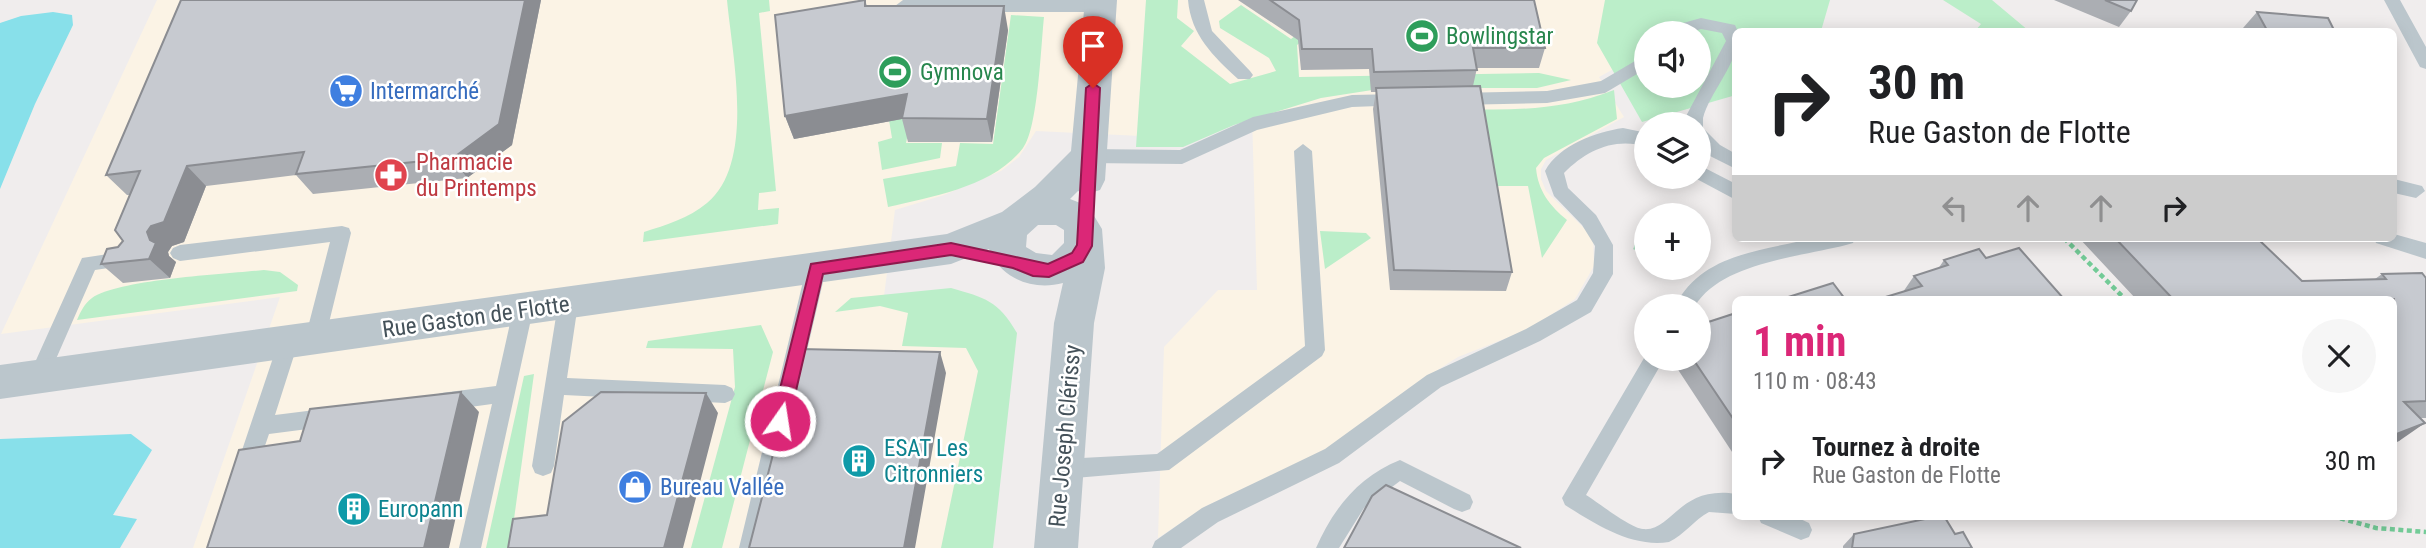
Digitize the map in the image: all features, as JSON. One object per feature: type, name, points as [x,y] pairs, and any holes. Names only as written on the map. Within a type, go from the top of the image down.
[{"type":"street","points":[[1085,238],[1088,156],[1101,3]]},
{"type":"street","name":"Rue Gaston de Flotte","points":[[1023,217],[1062,185],[1088,156]]},
{"type":"street","name":"Rue Gaston de Flotte","points":[[0,382],[951,249],[1048,208],[1065,211],[1078,219],[1085,238],[1077,257],[1065,266],[1049,271],[951,249]]},
{"type":"street","points":[[1023,217],[1007,236],[1008,250],[1025,266]]},
{"type":"street","name":"Rue Joseph Clérissy","points":[[1056,548],[1074,323],[1086,268],[1085,238]]},
{"type":"street","name":"Rue Joseph Clérissy","points":[[1025,266],[1074,323]]},
{"type":"lane","points":[[1196,0],[1196,14],[1208,41],[1244,75]]},
{"type":"lane","points":[[2392,0],[2426,63]]},
{"type":"lane","points":[[884,6],[1101,3]]},
{"type":"lane","points":[[1711,22],[1728,29],[1732,37]]},
{"type":"lane","points":[[1711,82],[1732,45]]},
{"type":"lane","points":[[1088,156],[1182,157],[1253,124],[1352,101],[1546,97],[1605,87],[1634,68]]},
{"type":"lane","points":[[1163,548],[1210,515],[1332,456],[1434,381],[1533,335],[1584,306],[1603,274],[1604,245],[1589,220],[1560,191],[1554,170],[1563,161],[1610,137],[1624,133],[1634,136]]},
{"type":"lane","points":[[1711,147],[1732,160]]},
{"type":"lane","points":[[1063,469],[1161,463],[1315,350],[1303,151]]},
{"type":"lane","points":[[1711,179],[1732,191]]},
{"type":"lane","points":[[2397,187],[2416,191]]},
{"type":"lane","points":[[180,253],[342,233],[302,341],[261,426],[240,487]]},
{"type":"lane","points":[[1692,294],[1697,286],[1729,266],[1829,242]]},
{"type":"lane","points":[[2396,242],[2426,251]]},
{"type":"lane","points":[[38,378],[89,263],[132,259]]},
{"type":"lane","points":[[750,548],[817,269]]},
{"type":"lane","points":[[543,466],[568,304]]},
{"type":"lane","points":[[470,548],[523,310]]},
{"type":"lane","points":[[1647,371],[1573,498],[1638,540],[1660,536],[1696,505],[1718,500],[1732,503]]},
{"type":"lane","points":[[556,386],[725,394]]},
{"type":"lane","points":[[415,406],[503,394]]},
{"type":"lane","points":[[261,426],[350,414]]},
{"type":"lane","points":[[1327,548],[1350,506],[1374,482],[1400,470],[1462,502]]},
{"type":"lane","points":[[1778,520],[1801,530]]},
{"type":"path","points":[[2068,242],[2122,296]]},
{"type":"path","points":[[2347,520],[2376,528],[2426,532]]},
{"type":"shaded area","points":[[157,0],[1675,0],[1657,21],[1634,21],[1634,58],[1599,77],[1624,117],[1546,160],[1541,169],[1541,179],[1546,191],[1593,237],[1594,266],[1575,299],[1529,329],[1458,357],[1409,388],[1330,449],[1206,506],[1158,538],[1164,347],[1218,290],[1257,290],[1252,115],[1141,136],[1036,131],[1019,157],[1001,171],[944,195],[895,210],[883,304],[950,320],[986,370],[955,548],[193,548],[280,297],[1,334]]},
{"type":"green space","points":[[727,0],[769,0],[770,11],[759,13],[776,191],[759,193],[758,210],[779,208],[778,224],[643,242],[644,232],[685,217],[707,203],[722,185],[732,162],[737,107]]},
{"type":"green space","points":[[1146,0],[1178,0],[1177,18],[1194,31],[1181,46],[1230,84],[1276,71],[1269,58],[1220,28],[1219,21],[1241,5],[1291,39],[1314,22],[1321,26],[1297,45],[1299,77],[1539,73],[1571,80],[1537,88],[1385,88],[1321,98],[1234,125],[1183,147],[1136,147]]},
{"type":"green space","points":[[1605,0],[1830,0],[1822,28],[1732,28],[1732,96],[1677,112],[1636,112],[1597,43]]},
{"type":"green space","points":[[1943,0],[1992,0],[2025,28],[1978,28],[1981,24]]},
{"type":"green space","points":[[1011,15],[1044,17],[1035,106],[1023,148],[996,172],[979,181],[943,194],[888,207],[883,179],[956,166],[960,143],[993,144]]},
{"type":"green space","points":[[1614,90],[1617,119],[1544,158],[1536,168],[1539,184],[1546,197],[1567,220],[1542,258],[1528,186],[1490,186],[1459,109],[1556,106]]},
{"type":"green space","points":[[887,108],[913,109],[906,143],[942,143],[940,158],[882,170],[878,142],[892,138]]},
{"type":"green space","points":[[1320,231],[1366,233],[1371,238],[1325,269]]},
{"type":"green space","points":[[264,270],[280,272],[298,285],[297,291],[77,320],[92,298],[125,286],[174,278]]},
{"type":"green space","points":[[951,288],[990,302],[1003,313],[1017,333],[993,548],[941,548],[978,371],[966,348],[902,346],[908,313],[880,306],[835,312],[851,298]]},
{"type":"green space","points":[[761,325],[773,352],[722,548],[691,548],[735,387],[733,349],[646,348],[648,341]]},
{"type":"green space","points":[[534,374],[510,548],[486,548],[524,376]]},
{"type":"water","points":[[53,12],[72,15],[73,25],[35,104],[0,189],[0,23],[21,16]]},
{"type":"water","points":[[131,434],[152,450],[113,515],[137,519],[120,548],[0,548],[0,439]]},
{"type":"building","name":"Intermarché","points":[[181,0],[525,0],[499,124],[453,158],[296,174],[304,152],[187,166],[164,222],[151,226],[147,232],[150,240],[156,243],[149,259],[101,264],[107,249],[118,247],[123,241],[115,230],[140,171],[106,175]]},
{"type":"building","name":"Gymnova","points":[[865,0],[865,6],[1004,6],[987,119],[902,118],[907,94],[785,116],[775,15]]},
{"type":"building","name":"Bowlingstar","points":[[1270,0],[1534,0],[1545,48],[1473,48],[1477,70],[1374,72],[1372,49],[1302,49],[1299,20]]},
{"type":"building","points":[[2105,0],[2137,0],[2131,11]]},
{"type":"building","points":[[2257,12],[2328,18],[2333,28],[2266,28]]},
{"type":"building","points":[[1480,86],[1512,272],[1394,270],[1376,88]]},
{"type":"building","points":[[2119,242],[2261,242],[2302,281],[2386,279],[2382,274],[2422,273],[2426,278],[2426,401],[2404,402],[2425,423],[2397,434],[2397,296],[2170,296]]},
{"type":"building","points":[[2019,248],[2061,296],[1889,296],[1922,286],[1914,276],[1948,265],[1944,260],[1979,249],[1986,258]]},
{"type":"building","points":[[1833,283],[1843,296],[1792,296]]},
{"type":"building","points":[[1732,314],[1732,417],[1701,371],[1711,371],[1711,321]]},
{"type":"building","name":"ESAT Les Citronniers","points":[[800,349],[940,352],[904,548],[749,548]]},
{"type":"building","name":"Europann","points":[[461,392],[424,548],[207,548],[239,450],[300,441],[310,409]]},
{"type":"building","name":"Bureau Vallée","points":[[601,392],[706,393],[664,548],[508,548],[513,519],[547,515],[563,422]]},
{"type":"building","points":[[1386,485],[1521,548],[1344,548],[1372,496]]},
{"type":"building","points":[[1920,520],[1946,520],[1955,534],[1963,532],[1972,548],[1852,548],[1854,534]]},
{"type":"place","name":"Bowlingstar","points":[[1422,36]]},
{"type":"place","name":"Gymnova","points":[[895,72]]},
{"type":"place","name":"Intermarché","points":[[346,91]]},
{"type":"place","name":"Pharmacie du Printemps","points":[[391,175]]},
{"type":"place","name":"ESAT Les Citronniers","points":[[859,461]]},
{"type":"place","name":"Bureau Vallée","points":[[635,487]]},
{"type":"place","name":"Europann","points":[[354,509]]},
{"type":"route","points":[[780,421],[817,269],[951,249],[1016,262],[1033,270],[1049,271],[1065,266],[1077,257],[1085,246],[1088,143],[1093,88]]}]
